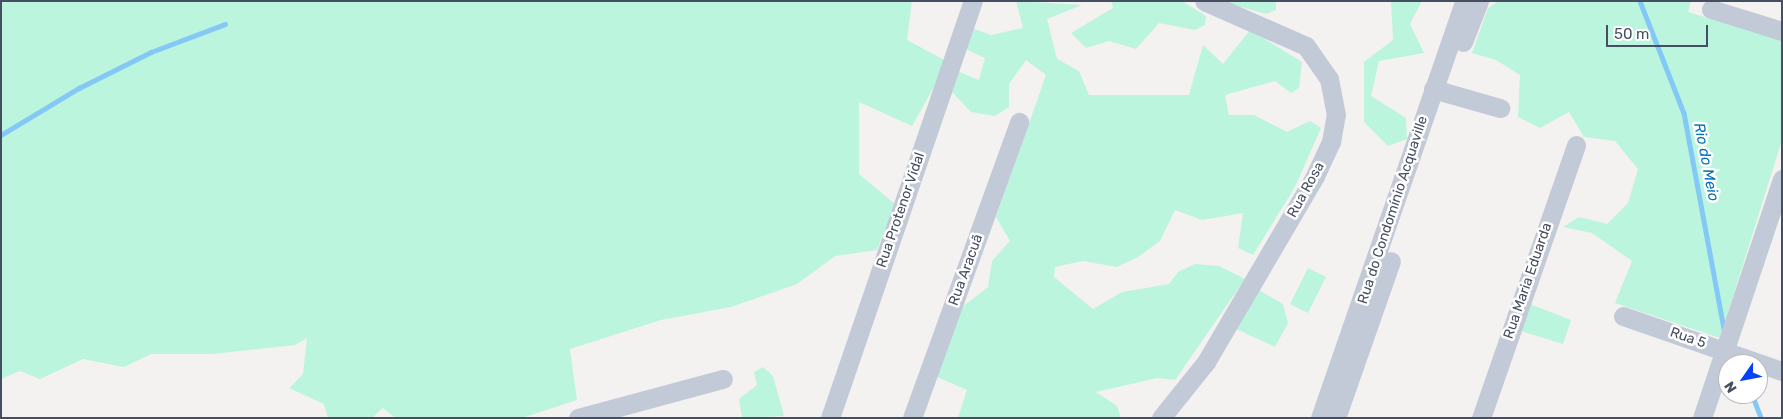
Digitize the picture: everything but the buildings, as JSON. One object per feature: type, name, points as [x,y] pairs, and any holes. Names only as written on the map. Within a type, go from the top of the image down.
[{"type":"street","name":"Rua Protenor Vidal","points":[[830,418],[973,1]]},
{"type":"street","name":"Rua Rosa","points":[[1161,418],[1206,362],[1310,184],[1331,142],[1336,115],[1328,79],[1306,46],[1204,1]]},
{"type":"street","name":"Rua do Condomínio Acquaville","points":[[1336,418],[1361,329],[1439,91],[1464,1]]},
{"type":"street","name":"Rua do Condomínio Acquaville","points":[[1439,91],[1478,1]]},
{"type":"street","points":[[1711,10],[1782,31]]},
{"type":"street","points":[[1439,91],[1500,108]]},
{"type":"street","name":"Rua Aracuã","points":[[912,418],[1019,122]]},
{"type":"street","name":"Rua Maria Eduarda","points":[[1481,418],[1576,145]]},
{"type":"street","points":[[1702,418],[1724,351],[1778,203],[1782,180]]},
{"type":"street","name":"Rua 5","points":[[1623,316],[1782,371]]},
{"type":"street","name":"Rua do Condomínio Acquaville","points":[[1320,418],[1361,329]]},
{"type":"street","points":[[578,418],[723,379]]},
{"type":"green space","points":[[1,1],[912,1],[907,40],[948,62],[912,126],[859,102],[859,174],[895,204],[877,250],[835,256],[797,284],[731,307],[661,320],[570,349],[577,400],[525,417],[395,418],[383,408],[372,418],[328,418],[324,404],[289,388],[303,374],[307,338],[295,345],[213,354],[151,354],[124,367],[83,359],[40,379],[20,371],[1,379]]},
{"type":"green space","points":[[1016,1],[1082,5],[1047,19],[1057,59],[1079,71],[1089,95],[1189,95],[1203,45],[1223,64],[1250,30],[1302,62],[1299,88],[1291,93],[1275,81],[1225,95],[1229,115],[1254,115],[1287,132],[1310,121],[1321,128],[1295,187],[1253,255],[1238,248],[1243,213],[1202,220],[1175,210],[1160,241],[1138,257],[1117,267],[1083,261],[1055,267],[1054,277],[1093,309],[1122,292],[1169,284],[1178,272],[1195,264],[1219,266],[1245,279],[1175,380],[1157,378],[1096,392],[1117,406],[1121,418],[958,418],[967,390],[937,377],[961,308],[988,287],[992,261],[1010,241],[996,217],[1046,75],[1026,60],[1009,84],[1009,107],[995,116],[971,112],[952,92],[957,71],[979,80],[985,58],[963,48],[972,28],[991,35],[1023,28]]},
{"type":"green space","points":[[1111,1],[1182,1],[1206,16],[1205,25],[1195,30],[1159,23],[1136,49],[1109,41],[1086,48],[1071,33],[1113,8]]},
{"type":"green space","points":[[1220,1],[1276,1],[1276,10],[1266,14]]},
{"type":"green space","points":[[1391,1],[1422,1],[1410,24],[1424,53],[1379,61],[1371,96],[1406,118],[1407,139],[1388,146],[1364,122],[1364,62],[1393,40]]},
{"type":"green space","points":[[1499,1],[1691,1],[1688,12],[1782,40],[1782,140],[1720,338],[1615,303],[1632,261],[1592,233],[1563,227],[1579,217],[1607,224],[1628,203],[1638,169],[1615,141],[1584,137],[1569,112],[1540,128],[1518,117],[1520,75],[1496,60],[1472,53],[1488,8]]},
{"type":"green space","points":[[1308,268],[1326,277],[1308,313],[1290,304]]},
{"type":"green space","points":[[1257,289],[1283,304],[1288,323],[1275,347],[1236,329]]},
{"type":"green space","points":[[1530,304],[1571,320],[1563,344],[1521,331]]},
{"type":"green space","points":[[763,367],[773,376],[784,416],[742,418],[739,399],[757,385],[754,372]]},
{"type":"waterway","name":"Rio do Meio","points":[[1640,1],[1684,113],[1724,328]]},
{"type":"waterway","points":[[1,135],[79,88],[151,52],[225,24]]},
{"type":"waterway","name":"Rio do Meio","points":[[1756,404],[1761,418]]}]
